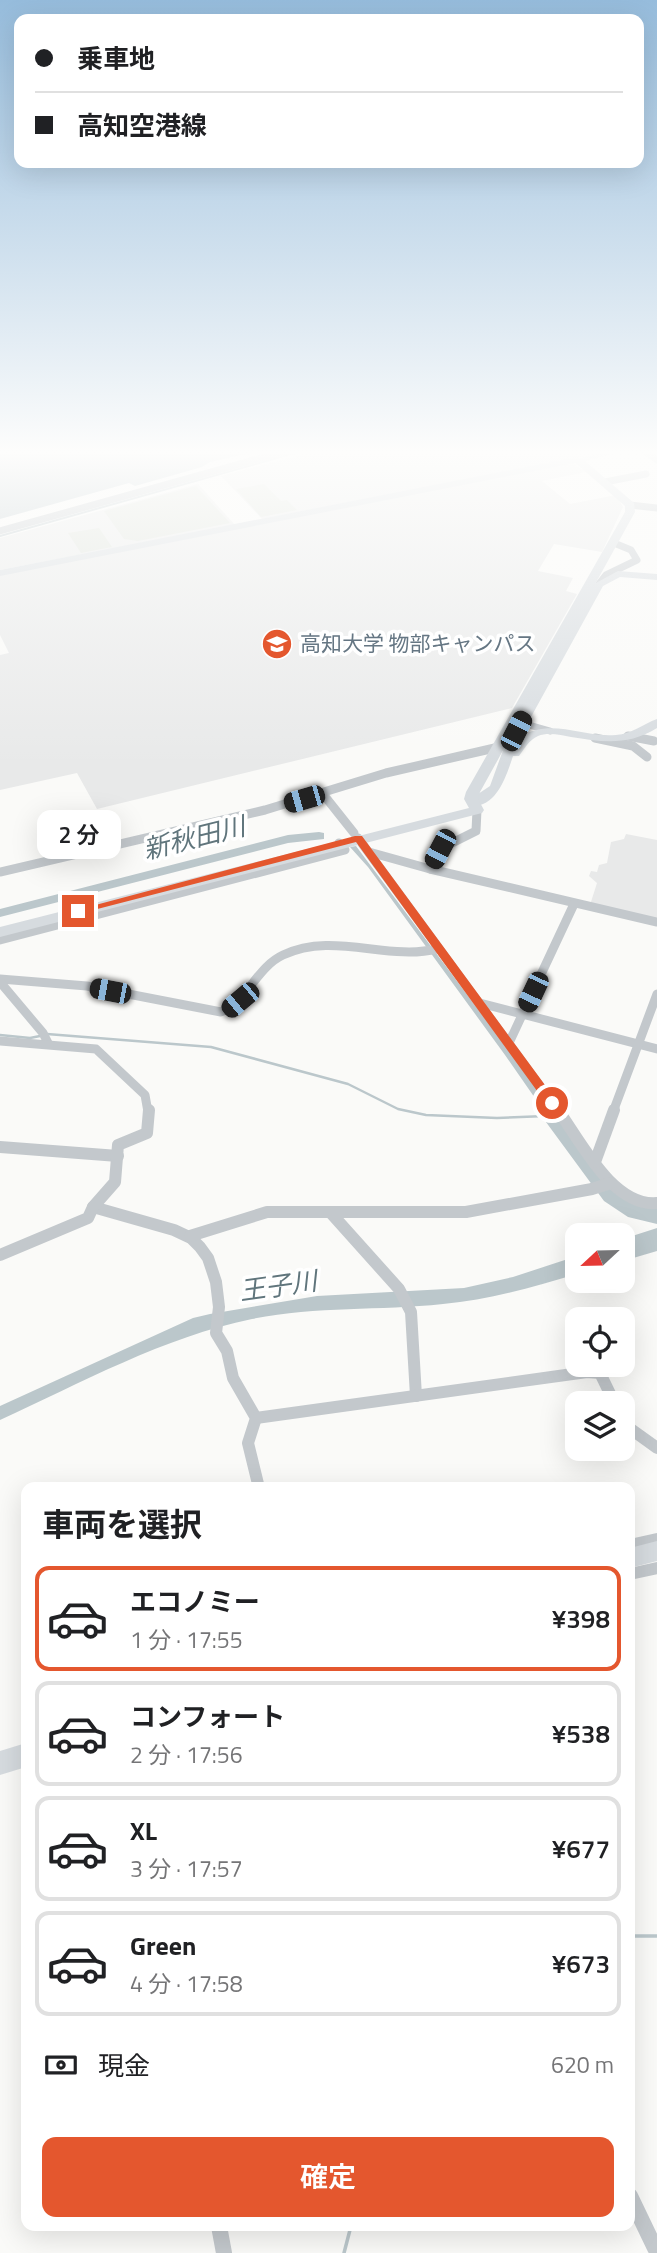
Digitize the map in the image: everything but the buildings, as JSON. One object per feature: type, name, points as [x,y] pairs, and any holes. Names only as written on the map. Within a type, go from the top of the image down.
[{"type":"main road","points":[[0,925],[475,807],[472,796],[518,708],[606,556]]},
{"type":"main road","points":[[0,932],[339,843],[356,836]]},
{"type":"main road","points":[[635,1557],[657,1551]]},
{"type":"main road","points":[[0,1763],[21,1757]]},
{"type":"street","points":[[0,573],[86,556]]},
{"type":"street","points":[[475,807],[496,788],[522,718],[598,584],[606,574],[631,565],[637,560],[635,556]]},
{"type":"street","points":[[640,556],[642,560],[638,568],[654,576]]},
{"type":"street","points":[[598,584],[618,574],[654,576]]},
{"type":"street","points":[[522,718],[529,725],[550,731],[634,746],[647,757]]},
{"type":"street","points":[[628,736],[657,723]]},
{"type":"street","points":[[475,807],[495,802],[506,792],[522,739],[530,733],[550,731]]},
{"type":"street","points":[[596,738],[628,736],[654,741]]},
{"type":"street","points":[[0,872],[323,794],[336,787],[386,773],[499,747]]},
{"type":"street","points":[[323,794],[369,852],[434,950],[476,1002],[610,1183],[629,1199],[645,1204],[657,1203]]},
{"type":"street","points":[[430,869],[440,849],[475,831],[478,822],[475,807]]},
{"type":"street","points":[[0,940],[345,850],[339,843]]},
{"type":"street","points":[[369,852],[430,869],[657,922]]},
{"type":"street","points":[[508,1045],[574,904]]},
{"type":"street","points":[[0,980],[87,986],[221,1012],[240,1000],[256,978],[276,958],[293,951],[354,945],[414,955],[434,950]]},
{"type":"street","points":[[0,980],[48,1043]]},
{"type":"street","points":[[595,1161],[657,994]]},
{"type":"street","points":[[476,1002],[657,1049]]},
{"type":"street","points":[[0,1041],[96,1049],[145,1095],[148,1102],[147,1133],[120,1143],[115,1182],[93,1207],[88,1218],[0,1255]]},
{"type":"street","points":[[0,1147],[118,1156]]},
{"type":"street","points":[[190,1236],[259,1213],[466,1212],[592,1189],[610,1183]]},
{"type":"street","points":[[93,1207],[190,1236],[205,1254],[215,1275],[220,1308],[216,1333],[227,1351],[233,1378],[256,1418],[248,1443],[258,1482]]},
{"type":"street","points":[[330,1212],[399,1289],[411,1312],[416,1396]]},
{"type":"street","points":[[256,1418],[600,1373],[609,1391]]},
{"type":"street","points":[[635,1432],[657,1448]]},
{"type":"street","points":[[635,1544],[657,1539]]},
{"type":"street","points":[[635,1573],[657,1568]]},
{"type":"street","points":[[635,2206],[655,2244]]},
{"type":"street","points":[[220,2231],[224,2253]]},
{"type":"shaded area","points":[[0,556],[72,556],[0,570]]},
{"type":"shaded area","name":"高知大学 物部キャンパス","points":[[96,556],[547,556],[538,571],[573,578],[566,591],[577,594],[512,708],[97,809],[77,773],[0,790],[0,655],[9,653],[0,635],[0,575]]},
{"type":"shaded area","points":[[626,834],[657,840],[657,920],[590,905],[597,883],[589,876],[591,871],[597,872],[599,865],[607,863],[611,842],[624,839]]},
{"type":"shaded area","points":[[356,846],[611,1187],[657,1208],[657,1224],[628,1217],[604,1201],[543,1118],[537,1101],[505,1055],[368,867],[350,847]]},
{"type":"shaded area","points":[[657,1228],[657,1251],[635,1257],[635,1235]]},
{"type":"shaded area","points":[[565,1260],[565,1277],[494,1296],[419,1306],[299,1312],[219,1327],[123,1362],[0,1420],[0,1406],[193,1318],[317,1296],[464,1288],[513,1277]]},
{"type":"waterway","name":"新秋田川","points":[[0,913],[288,839],[319,836]]},
{"type":"waterway","points":[[47,1034],[211,1047],[348,1084],[398,1109],[426,1115],[497,1118],[546,1116]]},
{"type":"waterway","points":[[0,1035],[30,1038],[40,1036]]},
{"type":"waterway","points":[[635,1936],[657,1936]]},
{"type":"waterway","points":[[344,2253],[350,2231]]},
{"type":"place","name":"高知大学 物部キャンパス","points":[[277,644]]},
{"type":"route","points":[[78,911],[358,838],[437,950],[552,1103]]},
{"type":"water label","name":"王子川","points":[[278,1286]]}]
